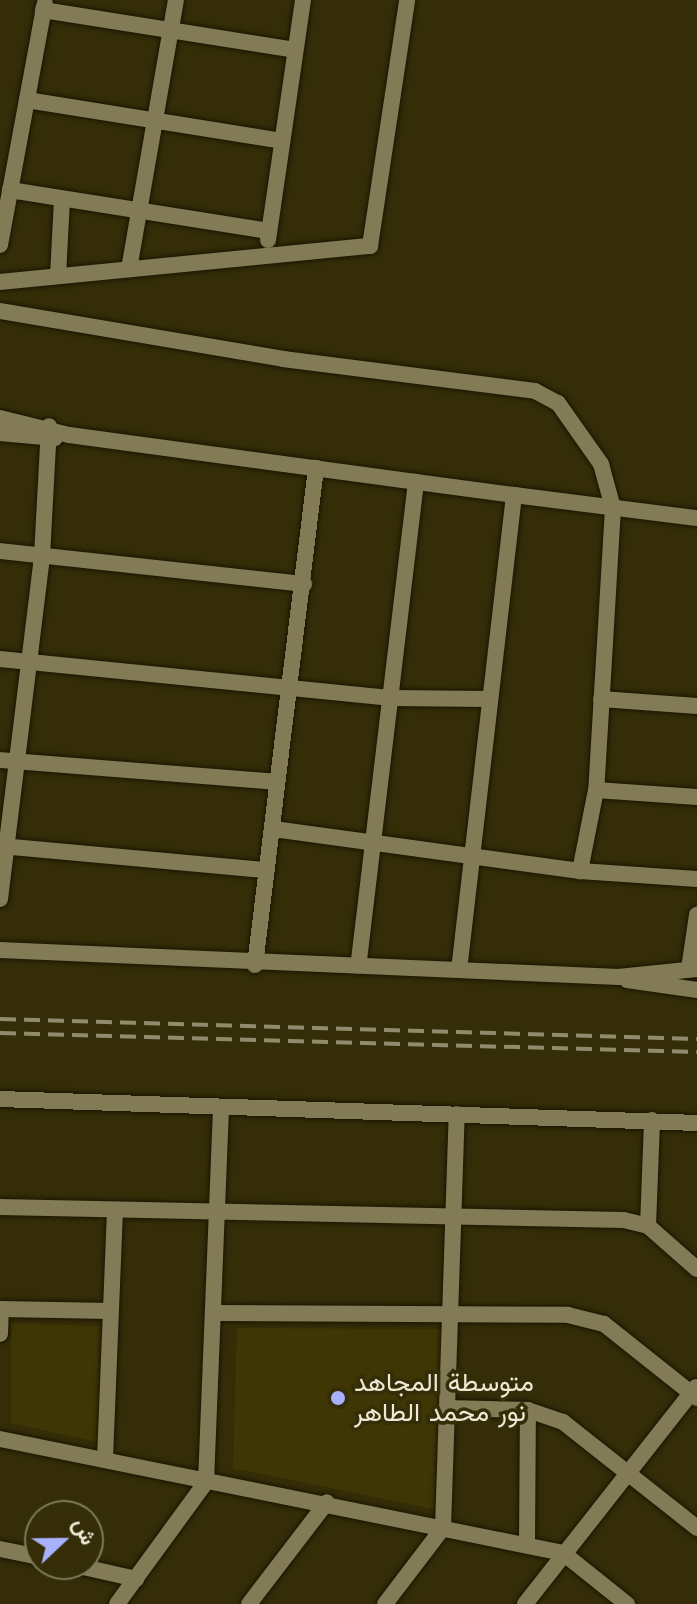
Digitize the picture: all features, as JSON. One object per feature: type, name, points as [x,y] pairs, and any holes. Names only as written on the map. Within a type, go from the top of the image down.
[{"type":"street","points":[[129,269],[176,0]]},
{"type":"street","points":[[265,256],[303,0]]},
{"type":"street","points":[[0,282],[370,246],[407,0]]},
{"type":"street","points":[[0,245],[44,5],[295,50]]},
{"type":"street","points":[[27,100],[282,141]]},
{"type":"street","points":[[10,190],[139,213],[269,231]]},
{"type":"street","points":[[58,276],[62,199]]},
{"type":"street","points":[[0,311],[283,359],[535,391],[558,403],[589,442],[613,508],[596,790],[580,871]]},
{"type":"street","points":[[0,418],[48,433]]},
{"type":"street","points":[[0,433],[69,435],[697,518]]},
{"type":"street","points":[[0,899],[4,846],[19,762],[42,556],[48,433]]},
{"type":"street","points":[[255,965],[277,782],[294,689],[316,468]]},
{"type":"street","points":[[358,966],[416,482]]},
{"type":"street","points":[[459,969],[487,699],[514,495]]},
{"type":"street","points":[[0,551],[304,584]]},
{"type":"street","points":[[0,659],[392,698],[487,699]]},
{"type":"street","points":[[601,699],[697,706]]},
{"type":"street","points":[[0,760],[277,782]]},
{"type":"street","points":[[596,790],[697,797]]},
{"type":"street","points":[[272,829],[371,845],[472,851],[580,871],[697,879]]},
{"type":"street","points":[[4,846],[267,870]]},
{"type":"street","points":[[618,977],[693,969],[697,915]]},
{"type":"street","points":[[0,950],[255,965],[459,969],[618,977],[697,990]]},
{"type":"street","points":[[0,1099],[697,1123]]},
{"type":"street","points":[[117,1604],[206,1482],[217,1313],[221,1109]]},
{"type":"street","points":[[385,1604],[443,1528],[457,1114]]},
{"type":"street","points":[[648,1226],[652,1120]]},
{"type":"street","points":[[0,1207],[218,1213],[456,1214],[648,1226],[697,1269]]},
{"type":"street","points":[[105,1459],[115,1210]]},
{"type":"street","points":[[0,1334],[0,1309],[111,1311]]},
{"type":"street","points":[[217,1313],[450,1314],[591,1319],[695,1393],[628,1472],[525,1604]]},
{"type":"street","points":[[447,1408],[528,1410],[563,1422],[697,1528]]},
{"type":"street","points":[[527,1544],[528,1410]]},
{"type":"street","points":[[0,1439],[206,1482],[327,1502],[563,1553],[627,1604]]},
{"type":"street","points":[[251,1603],[327,1502]]},
{"type":"street","points":[[0,1549],[24,1554]]},
{"type":"street","points":[[104,1572],[136,1579]]},
{"type":"shaded area","points":[[11,1323],[102,1326],[98,1442],[11,1423]]},
{"type":"shaded area","name":"متوسطة المجاهد نور محمد الطاهر","points":[[237,1328],[443,1329],[434,1509],[233,1468]]},
{"type":"railway","points":[[0,1019],[697,1039]]},
{"type":"railway","points":[[0,1033],[697,1052]]},
{"type":"place","name":"متوسطة المجاهد نور محمد الطاهر","points":[[338,1398]]}]
